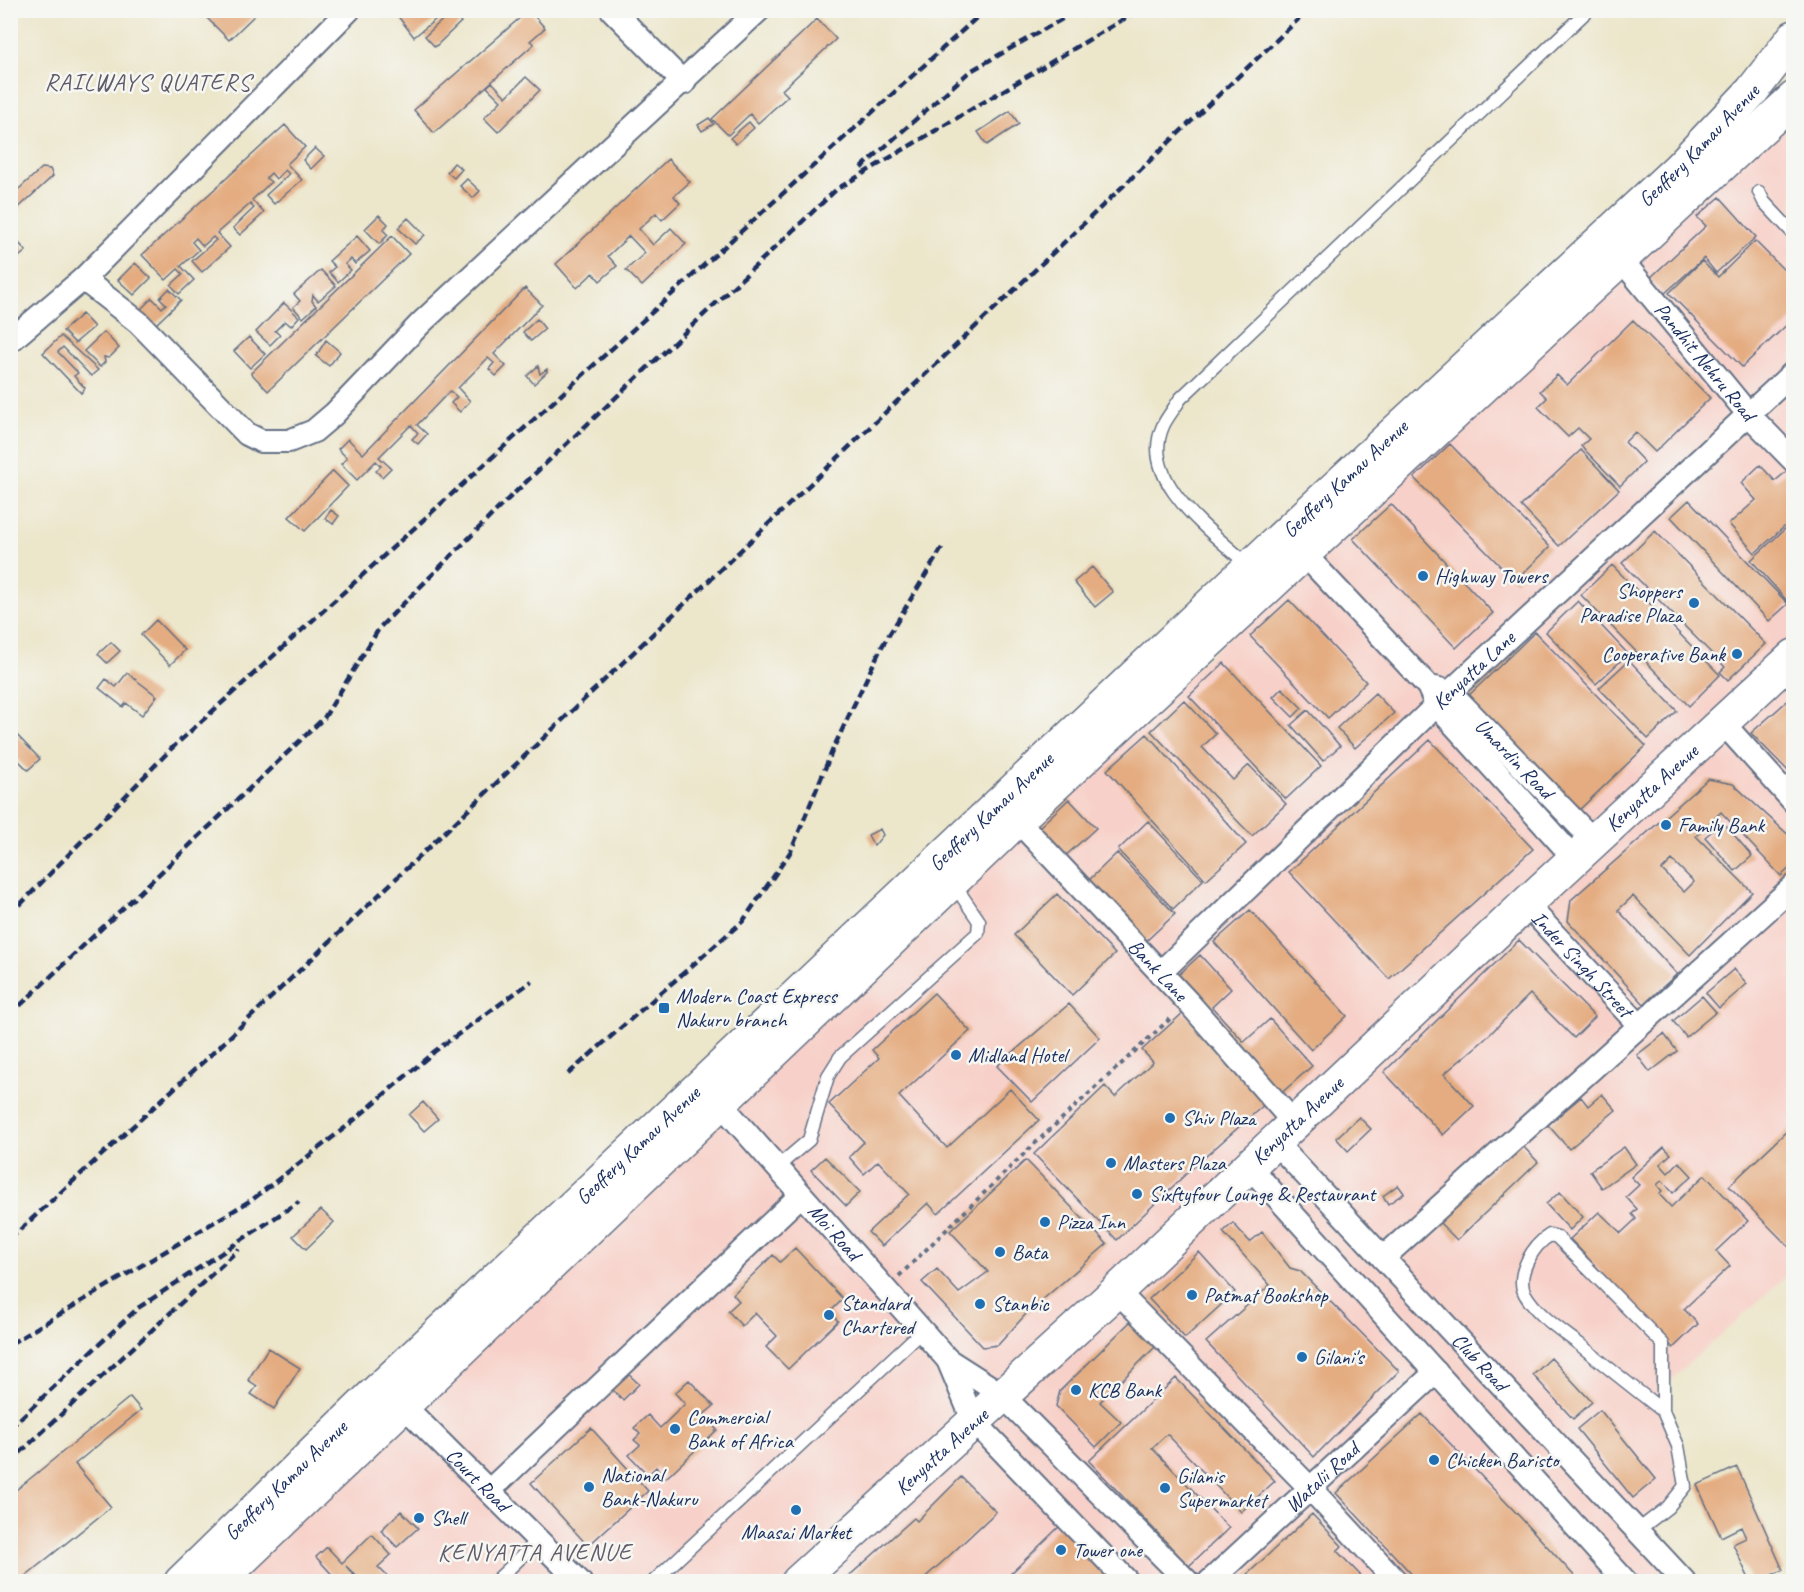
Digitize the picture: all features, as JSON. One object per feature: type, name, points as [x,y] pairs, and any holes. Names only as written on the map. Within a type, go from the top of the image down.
[{"type":"main road","name":"Geoffery Kamau Avenue","points":[[181,1581],[370,1398],[1250,567],[1679,168],[1752,91],[1794,37]]},
{"type":"main road","name":"Geoffery Kamau Avenue","points":[[218,1581],[953,884],[1017,820],[1794,98]]},
{"type":"main road","name":"Kenyatta Avenue","points":[[798,1581],[1001,1394],[1117,1292],[1248,1165],[1794,656]]},
{"type":"street","points":[[16,328],[82,279],[349,10]]},
{"type":"street","points":[[612,10],[684,82]]},
{"type":"street","points":[[82,279],[138,322],[247,434],[261,441],[295,439],[314,431],[334,414],[421,323],[684,82],[759,10]]},
{"type":"street","name":"Pandhit Nehru Road","points":[[1620,258],[1749,415],[1794,461]]},
{"type":"street","name":"Kenyatta Lane","points":[[1160,973],[1438,695],[1794,372]]},
{"type":"street","name":"Umardin Road","points":[[1304,554],[1585,850]]},
{"type":"street","points":[[1723,723],[1794,802]]},
{"type":"street","name":"Bank Lane","points":[[1017,820],[1188,1002],[1284,1132]]},
{"type":"street","points":[[1383,1258],[1794,885]]},
{"type":"street","name":"Inder Singh Street","points":[[1526,904],[1639,1025]]},
{"type":"street","name":"Moi Road","points":[[721,1104],[948,1360],[1001,1394],[1188,1581]]},
{"type":"street","name":"Club Road","points":[[1284,1132],[1314,1184],[1631,1526],[1673,1577]]},
{"type":"street","name":"Club Road","points":[[1248,1165],[1596,1547],[1619,1579]]},
{"type":"street","points":[[1288,1209],[1314,1184]]},
{"type":"street","points":[[490,1490],[801,1196]]},
{"type":"street","points":[[1117,1292],[1309,1486],[1397,1581]]},
{"type":"street","points":[[1387,1319],[1414,1292]]},
{"type":"street","points":[[1415,1349],[1443,1323]]},
{"type":"street","name":"Moi Road","points":[[948,1360],[973,1420],[1128,1581]]},
{"type":"street","points":[[1459,1397],[1487,1371]]},
{"type":"street","name":"Watalii Road","points":[[1209,1581],[1309,1486],[1436,1372]]},
{"type":"street","points":[[1487,1428],[1514,1401]]},
{"type":"street","name":"Court Road","points":[[403,1405],[580,1581]]},
{"type":"street","points":[[1567,1515],[1595,1488]]},
{"type":"street","points":[[1596,1547],[1631,1526]]},
{"type":"lane","points":[[1250,567],[1171,491],[1160,470],[1157,451],[1162,427],[1180,399],[1588,10]]},
{"type":"lane","points":[[1760,192],[1764,202],[1794,234]]},
{"type":"lane","points":[[776,1168],[809,1140],[828,1076],[840,1057],[978,933],[979,921],[953,884]]},
{"type":"lane","points":[[1631,1526],[1668,1507],[1685,1486],[1678,1446],[1663,1411],[1663,1344],[1557,1237],[1550,1235],[1544,1238],[1533,1251],[1525,1268],[1522,1283],[1524,1293],[1545,1317],[1663,1411]]},
{"type":"lane","points":[[653,1581],[922,1331]]},
{"type":"lane","points":[[495,1581],[539,1540]]},
{"type":"path","points":[[885,1290],[1038,1141],[1188,1002]]},
{"type":"shaded area","points":[[1793,107],[1793,1270],[1667,1383],[1665,1410],[1680,1445],[1691,1489],[1646,1543],[1680,1581],[224,1582]]},
{"type":"building","points":[[209,10],[260,10],[229,40],[204,15]]},
{"type":"building","points":[[403,10],[447,10],[414,37],[397,15]]},
{"type":"building","points":[[529,10],[545,28],[530,41],[534,44],[434,133],[414,110]]},
{"type":"building","points":[[451,12],[461,22],[435,47],[425,36]]},
{"type":"building","points":[[817,19],[836,39],[782,90],[788,96],[758,123],[750,114],[728,135],[712,119]]},
{"type":"building","points":[[526,77],[540,90],[498,132],[484,118],[501,101],[487,87],[492,82],[506,97]]},
{"type":"building","points":[[1010,111],[1019,124],[987,145],[978,132]]},
{"type":"building","points":[[709,118],[714,124],[702,131],[698,125]]},
{"type":"building","points":[[749,122],[754,128],[736,144],[730,138]]},
{"type":"building","points":[[285,125],[305,147],[287,164],[302,180],[274,204],[266,195],[289,174],[285,170],[276,179],[271,173],[266,178],[271,182],[252,200],[264,213],[240,235],[233,228],[254,208],[250,204],[217,233],[230,247],[202,272],[192,261],[216,240],[213,237],[203,246],[196,238],[192,242],[199,250],[181,266],[194,280],[179,294],[171,285],[183,274],[178,269],[166,280],[142,255]]},
{"type":"building","points":[[315,148],[324,156],[311,169],[303,160]]},
{"type":"building","points":[[668,159],[690,182],[674,196],[680,203],[662,220],[656,213],[639,229],[653,245],[671,228],[686,244],[642,286],[626,270],[645,253],[629,236],[608,256],[617,266],[600,281],[593,273],[577,288],[556,264]]},
{"type":"building","points":[[454,163],[462,169],[454,178],[447,172]]},
{"type":"building","points":[[42,168],[50,169],[53,176],[16,210],[10,210],[10,197]]},
{"type":"building","points":[[467,179],[480,191],[473,198],[460,186]]},
{"type":"building","points":[[1720,197],[1756,237],[1716,273],[1704,258],[1664,294],[1650,278],[1706,226],[1697,217]]},
{"type":"building","points":[[379,215],[388,224],[383,230],[388,235],[379,244],[365,229]]},
{"type":"building","points":[[408,218],[425,235],[415,244],[398,228]]},
{"type":"building","points":[[10,233],[26,251],[10,264]]},
{"type":"building","points":[[357,236],[370,251],[355,264],[351,259],[345,264],[351,270],[338,282],[329,272],[335,267],[329,261]]},
{"type":"building","points":[[392,236],[409,254],[268,391],[251,373]]},
{"type":"building","points":[[1755,241],[1794,280],[1794,318],[1742,367],[1669,293],[1702,261],[1718,277]]},
{"type":"building","points":[[135,263],[151,278],[134,295],[118,280]]},
{"type":"building","points":[[321,270],[336,286],[318,301],[313,295],[312,301],[316,306],[303,318],[293,307],[300,301],[294,294]]},
{"type":"building","points":[[525,288],[542,305],[494,354],[506,366],[496,376],[489,369],[494,363],[488,358],[458,388],[470,401],[460,412],[451,403],[457,397],[450,391],[417,425],[427,434],[418,444],[412,439],[418,433],[411,425],[379,457],[391,468],[382,477],[376,471],[381,466],[376,461],[357,480],[341,464],[347,458],[338,449],[348,439],[363,454]]},
{"type":"building","points":[[169,289],[181,300],[154,326],[139,311],[152,298],[162,308],[166,304],[160,298]]},
{"type":"building","points":[[284,303],[299,317],[291,326],[285,321],[275,331],[280,335],[270,345],[256,332]]},
{"type":"building","points":[[82,314],[94,327],[75,343],[63,331]]},
{"type":"building","points":[[537,319],[545,329],[531,341],[523,332]]},
{"type":"building","points":[[1633,320],[1710,398],[1655,452],[1635,432],[1625,442],[1644,462],[1620,486],[1581,446],[1589,439],[1578,428],[1568,437],[1538,407],[1547,398],[1540,391],[1557,375],[1567,385]]},
{"type":"building","points":[[104,332],[119,348],[109,358],[104,357],[105,362],[100,367],[84,351]]},
{"type":"building","points":[[61,336],[98,370],[91,376],[63,347],[58,352],[78,373],[74,376],[85,388],[81,393],[43,353]]},
{"type":"building","points":[[249,337],[265,354],[250,368],[234,351]]},
{"type":"building","points":[[326,340],[340,352],[329,366],[316,356]]},
{"type":"building","points":[[538,366],[540,374],[547,369],[547,372],[534,384],[527,376]]},
{"type":"building","points":[[1450,444],[1550,547],[1515,581],[1414,478]]},
{"type":"building","points":[[1581,450],[1619,490],[1559,546],[1521,506]]},
{"type":"building","points":[[1760,465],[1775,481],[1787,471],[1794,478],[1794,518],[1755,553],[1729,524],[1756,500],[1741,483]]},
{"type":"building","points":[[333,471],[348,486],[305,531],[289,517]]},
{"type":"building","points":[[1689,500],[1788,604],[1769,621],[1671,517]]},
{"type":"building","name":"Highway Towers","points":[[1391,504],[1493,613],[1456,648],[1353,539]]},
{"type":"building","points":[[331,510],[339,516],[333,524],[325,518]]},
{"type":"building","points":[[1794,521],[1794,599],[1789,603],[1751,560]]},
{"type":"building","name":"Shoppers Paradise Plaza","points":[[1655,531],[1766,644],[1728,680],[1720,672],[1725,667],[1622,563]]},
{"type":"building","points":[[1612,565],[1720,675],[1689,706],[1581,595]]},
{"type":"building","points":[[1092,567],[1113,592],[1095,607],[1074,582]]},
{"type":"building","points":[[1289,600],[1366,682],[1328,718],[1250,636]]},
{"type":"building","points":[[1578,601],[1628,654],[1596,684],[1546,632]]},
{"type":"building","points":[[156,620],[185,650],[170,665],[141,635]]},
{"type":"building","points":[[1535,632],[1646,746],[1575,814],[1465,699]]},
{"type":"building","points":[[111,642],[120,651],[107,663],[98,654]]},
{"type":"building","points":[[1629,660],[1677,711],[1648,739],[1599,688]]},
{"type":"building","points":[[1224,663],[1321,766],[1286,799],[1189,696]]},
{"type":"building","points":[[127,673],[157,696],[142,715],[126,703],[123,707],[99,688],[106,679],[116,687]]},
{"type":"building","points":[[1282,688],[1302,708],[1293,717],[1273,697]]},
{"type":"building","points":[[1375,693],[1394,713],[1355,748],[1337,728]]},
{"type":"building","points":[[1794,695],[1794,777],[1751,733]]},
{"type":"building","points":[[1184,700],[1216,734],[1202,747],[1233,780],[1249,765],[1286,804],[1252,836],[1151,731]]},
{"type":"building","points":[[1308,710],[1340,746],[1323,761],[1291,725]]},
{"type":"building","points":[[12,730],[40,759],[28,770],[10,752]]},
{"type":"building","points":[[1147,734],[1246,844],[1206,880],[1107,770]]},
{"type":"building","points":[[1430,740],[1533,849],[1389,979],[1289,872]]},
{"type":"building","points":[[1708,779],[1733,784],[1794,840],[1794,864],[1781,876],[1721,812],[1696,836],[1752,892],[1690,955],[1633,896],[1618,910],[1677,974],[1644,1004],[1568,921],[1571,900]],"holes":[[[1672,860],[1694,882],[1684,892],[1662,870]]]},
{"type":"building","points":[[1069,799],[1096,828],[1061,860],[1034,832]]},
{"type":"building","points":[[1148,821],[1203,880],[1173,909],[1118,850]]},
{"type":"building","points":[[1723,822],[1752,856],[1735,871],[1705,837]]},
{"type":"building","points":[[880,829],[883,835],[874,846],[868,835]]},
{"type":"building","points":[[1117,853],[1175,914],[1142,945],[1085,884]]},
{"type":"building","points":[[1057,894],[1115,954],[1072,995],[1014,935]]},
{"type":"building","points":[[1250,910],[1347,1016],[1311,1050],[1214,942]]},
{"type":"building","points":[[1519,940],[1595,1017],[1574,1038],[1530,994],[1484,1040],[1444,1074],[1474,1106],[1443,1135],[1384,1072]]},
{"type":"building","points":[[1200,955],[1231,989],[1212,1007],[1244,1042],[1270,1019],[1312,1066],[1278,1096],[1173,980]]},
{"type":"building","points":[[1734,969],[1747,984],[1719,1008],[1706,993]]},
{"type":"building","points":[[934,993],[970,1031],[899,1096],[947,1148],[1010,1089],[1039,1120],[938,1214],[928,1203],[882,1246],[868,1232],[909,1194],[878,1161],[864,1174],[849,1157],[864,1142],[829,1104],[879,1058],[872,1050]]},
{"type":"building","points":[[1702,996],[1716,1012],[1686,1037],[1673,1021]]},
{"type":"building","points":[[1069,1004],[1100,1038],[1032,1102],[997,1066]]},
{"type":"building","points":[[1184,1012],[1266,1103],[1188,1172],[1117,1240],[1034,1154],[1105,1086],[1115,1097],[1153,1062],[1142,1050]]},
{"type":"building","points":[[1664,1034],[1677,1051],[1650,1072],[1637,1055]]},
{"type":"building","points":[[1602,1094],[1616,1110],[1569,1149],[1548,1125],[1581,1097],[1588,1106]]},
{"type":"building","points":[[423,1102],[438,1119],[424,1131],[409,1115]]},
{"type":"building","points":[[1359,1117],[1371,1129],[1348,1151],[1336,1138]]},
{"type":"building","points":[[1789,1129],[1794,1133],[1794,1245],[1790,1248],[1729,1186]]},
{"type":"building","points":[[1519,1142],[1538,1162],[1457,1240],[1438,1221]]},
{"type":"building","points":[[1624,1147],[1636,1164],[1602,1188],[1590,1171]]},
{"type":"building","points":[[1664,1147],[1671,1154],[1660,1164],[1668,1173],[1679,1162],[1692,1176],[1673,1193],[1662,1180],[1657,1185],[1662,1191],[1659,1194],[1671,1207],[1705,1175],[1748,1221],[1716,1251],[1730,1266],[1684,1309],[1698,1324],[1673,1348],[1570,1239],[1599,1212],[1621,1233],[1636,1219],[1632,1214],[1637,1209],[1626,1197],[1639,1185],[1631,1177]]},
{"type":"building","points":[[825,1157],[860,1192],[846,1206],[811,1170]]},
{"type":"building","points":[[1026,1160],[1107,1244],[1026,1314],[998,1345],[983,1347],[922,1282],[937,1269],[959,1293],[988,1272],[950,1231]]},
{"type":"building","points":[[1398,1185],[1404,1193],[1388,1204],[1383,1196]]},
{"type":"building","points":[[1560,1192],[1583,1217],[1570,1230],[1546,1204]]},
{"type":"building","points":[[321,1210],[334,1222],[306,1249],[293,1236]]},
{"type":"building","name":"Gilani's","points":[[1233,1223],[1250,1242],[1262,1232],[1290,1268],[1300,1271],[1399,1371],[1314,1457],[1206,1342],[1270,1285],[1223,1232]]},
{"type":"building","points":[[795,1248],[843,1299],[830,1312],[838,1321],[788,1369],[766,1347],[777,1336],[755,1313],[742,1326],[728,1311],[739,1301],[733,1294],[773,1255],[780,1262]]},
{"type":"building","name":"Patmat Bookshop","points":[[1199,1252],[1235,1292],[1185,1338],[1149,1299]]},
{"type":"building","points":[[1133,1319],[1158,1344],[1100,1402],[1121,1422],[1096,1447],[1056,1406],[1060,1391]]},
{"type":"building","points":[[268,1348],[300,1368],[274,1409],[251,1394],[257,1386],[248,1380]]},
{"type":"building","points":[[1551,1358],[1592,1402],[1573,1419],[1533,1375]]},
{"type":"building","points":[[626,1372],[639,1384],[623,1400],[610,1387]]},
{"type":"building","points":[[1176,1378],[1275,1481],[1241,1512],[1167,1434],[1152,1448],[1229,1528],[1189,1566],[1089,1461]]},
{"type":"building","name":"Commercial Bank of Africa","points":[[689,1380],[714,1406],[703,1415],[717,1430],[666,1478],[656,1467],[648,1475],[629,1455],[640,1445],[634,1440],[640,1434],[634,1428],[648,1415],[660,1428],[685,1404],[675,1393]]},
{"type":"building","points":[[130,1397],[141,1410],[75,1464],[111,1507],[19,1581],[10,1581],[10,1495]]},
{"type":"building","points":[[1600,1410],[1656,1479],[1633,1498],[1577,1429]]},
{"type":"building","points":[[1422,1414],[1579,1581],[1418,1581],[1336,1493]]},
{"type":"building","name":"National Bank-Nakuru","points":[[591,1428],[648,1491],[588,1546],[531,1483]]},
{"type":"building","points":[[1737,1467],[1783,1570],[1759,1581],[1750,1581],[1733,1544],[1746,1538],[1741,1527],[1721,1537],[1697,1485]]},
{"type":"building","points":[[961,1477],[996,1512],[949,1556],[921,1581],[846,1581],[914,1518],[917,1521]]},
{"type":"building","points":[[401,1511],[418,1528],[397,1547],[381,1530]]},
{"type":"building","points":[[1312,1514],[1342,1546],[1337,1551],[1366,1581],[1240,1581]]},
{"type":"building","name":"Tower one","points":[[1062,1524],[1114,1577],[1109,1581],[1003,1581]]},
{"type":"building","points":[[372,1534],[391,1555],[378,1567],[392,1581],[357,1581],[359,1579],[346,1566],[356,1578],[352,1581],[338,1581],[316,1557],[327,1547],[342,1563]]},
{"type":"railway","points":[[10,915],[172,748],[985,10]]},
{"type":"railway","points":[[861,168],[969,72],[1078,10]]},
{"type":"railway","points":[[10,1015],[324,718],[380,627],[507,500],[837,189],[1139,10]]},
{"type":"railway","points":[[10,1239],[216,1050],[1308,10]]},
{"type":"railway","points":[[568,1074],[743,921],[791,851],[833,749],[881,648],[942,548]]},
{"type":"railway","points":[[10,1344],[253,1199],[346,1127],[435,1051],[532,981]]},
{"type":"railway","points":[[10,1428],[138,1308],[299,1202]]},
{"type":"railway","points":[[10,1462],[239,1249]]},
{"type":"place","name":"Highway Towers","points":[[1423,576]]},
{"type":"place","name":"Shoppers Paradise Plaza","points":[[1694,603]]},
{"type":"place","name":"Cooperative Bank","points":[[1737,654]]},
{"type":"place","name":"Family Bank","points":[[1666,825]]},
{"type":"place","name":"Modern Coast Express Nakuru branch","points":[[664,1008]]},
{"type":"place","name":"Midland Hotel","points":[[956,1055]]},
{"type":"place","name":"Shiv Plaza","points":[[1170,1118]]},
{"type":"place","name":"Masters Plaza","points":[[1111,1163]]},
{"type":"place","name":"Sixftyfour Lounge & Restaurant","points":[[1137,1194]]},
{"type":"place","name":"Pizza Inn","points":[[1045,1222]]},
{"type":"place","name":"Bata","points":[[1000,1252]]},
{"type":"place","name":"Patmat Bookshop","points":[[1192,1295]]},
{"type":"place","name":"Stanbic","points":[[980,1304]]},
{"type":"place","name":"Standard Chartered","points":[[829,1315]]},
{"type":"place","name":"Gilani's","points":[[1302,1357]]},
{"type":"place","name":"KCB Bank","points":[[1076,1390]]},
{"type":"place","name":"Commercial Bank of Africa","points":[[675,1429]]},
{"type":"place","name":"Chicken Baristo","points":[[1434,1460]]},
{"type":"place","name":"National Bank-Nakuru","points":[[589,1487]]},
{"type":"place","name":"Gilanis Supermarket","points":[[1165,1488]]},
{"type":"place","name":"Maasai Market","points":[[796,1510]]},
{"type":"place","name":"Shell","points":[[419,1518]]},
{"type":"place","name":"Tower one","points":[[1061,1550]]},
{"type":"district","name":"RAILWAYS QUATERS","points":[[148,82]]},
{"type":"district","name":"KENYATTA AVENUE","points":[[535,1552]]}]
